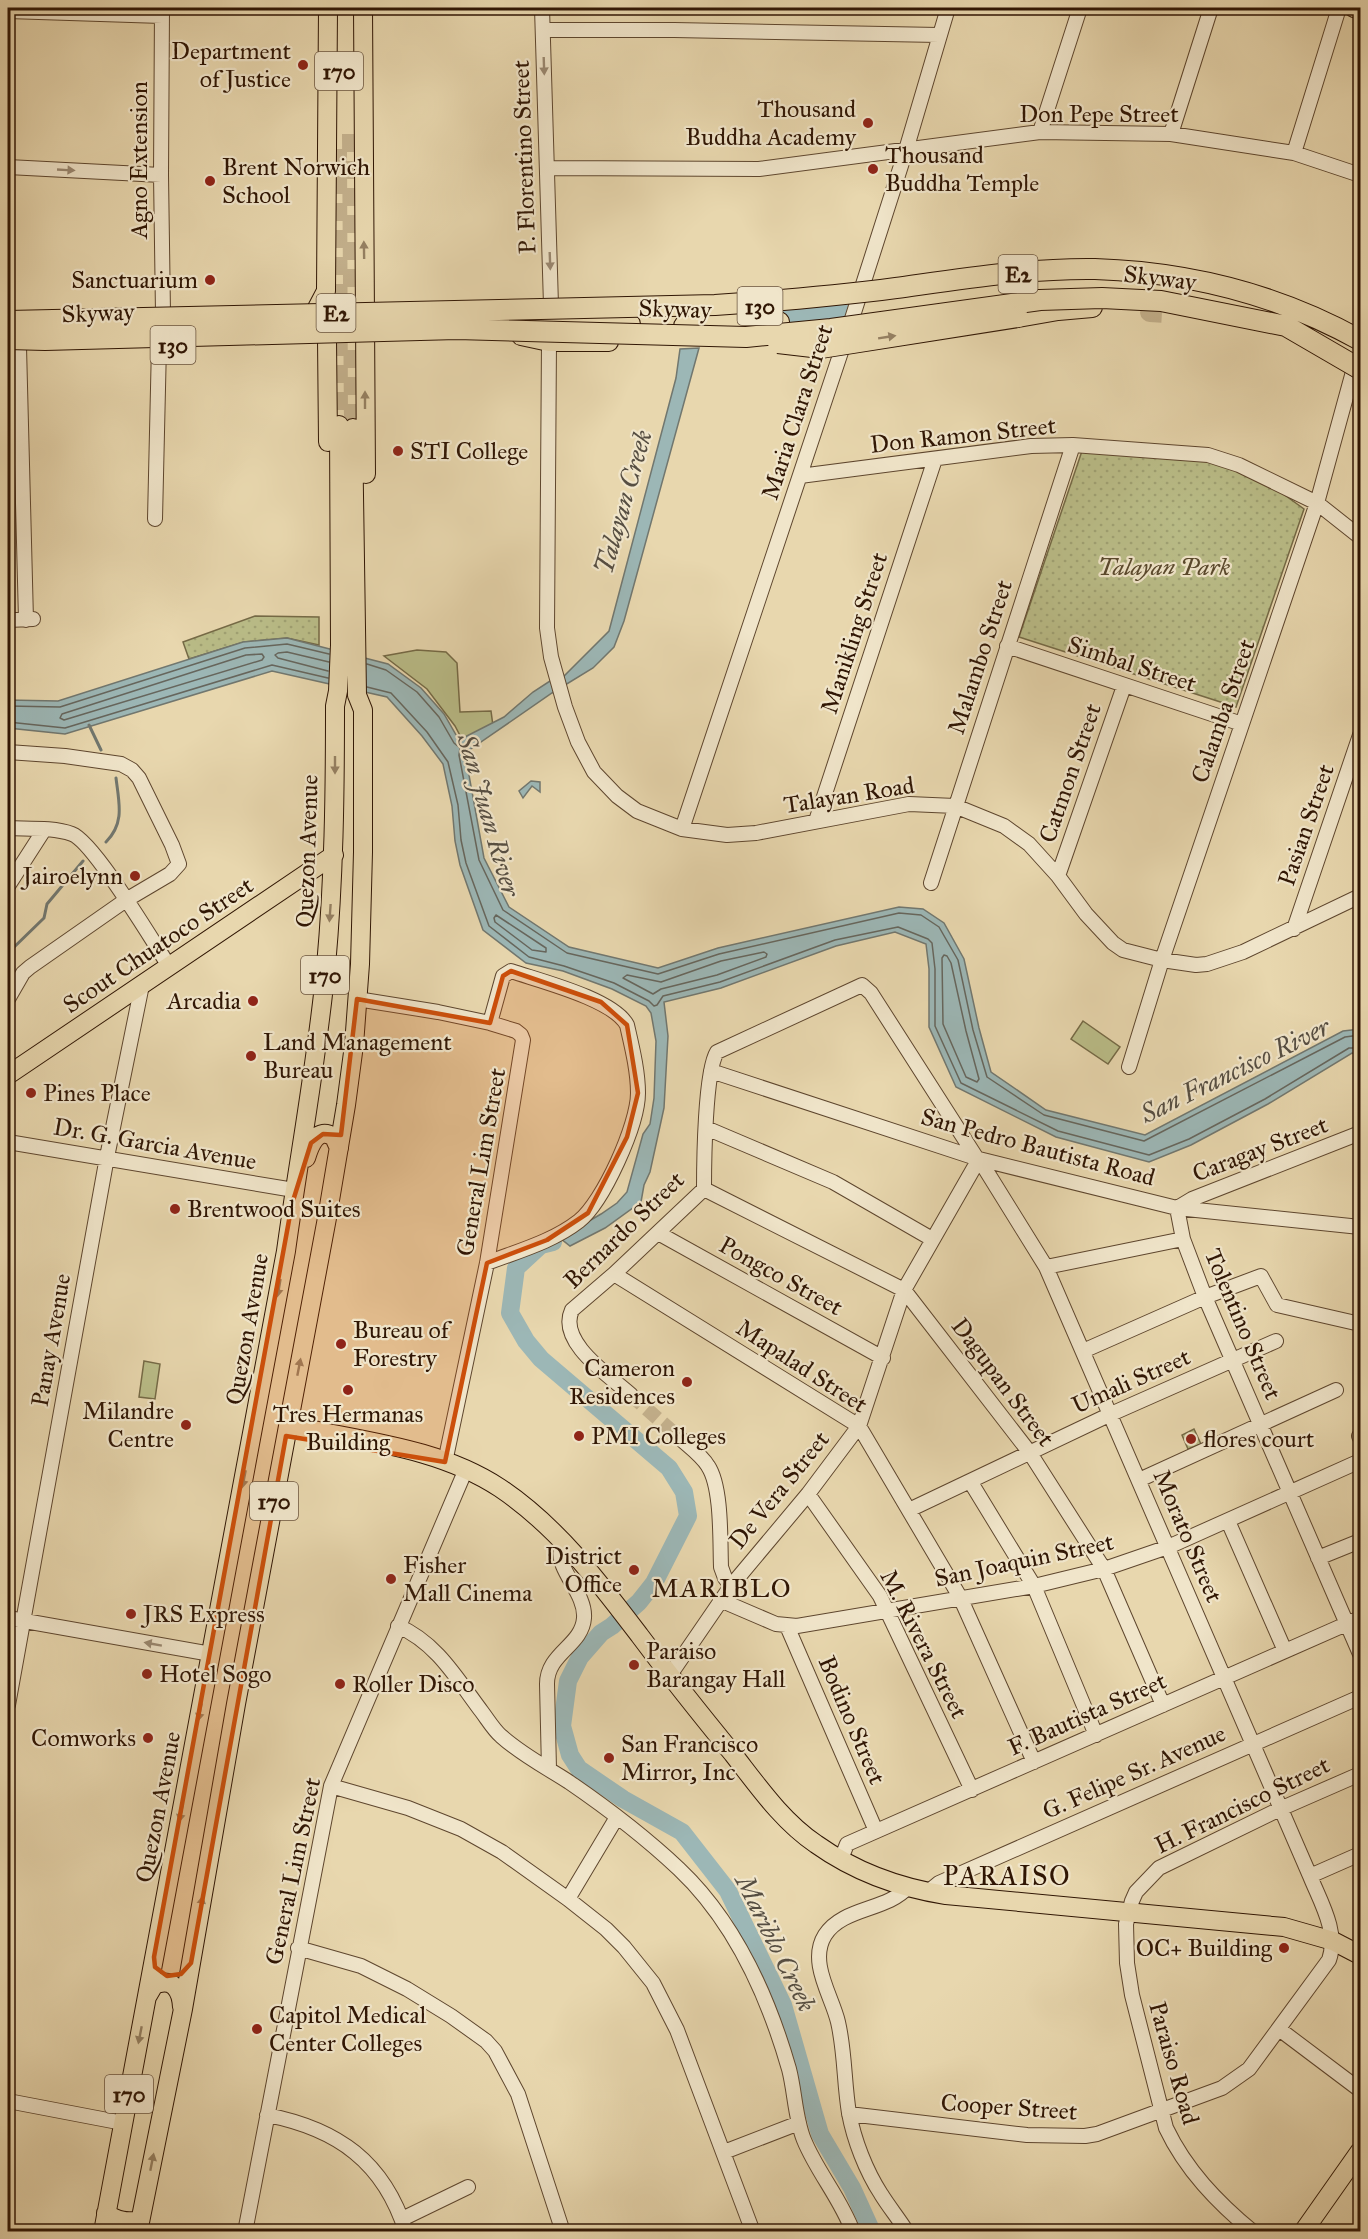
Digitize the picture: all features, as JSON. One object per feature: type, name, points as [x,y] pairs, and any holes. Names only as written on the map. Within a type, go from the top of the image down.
[{"type":"highway","name":"Skyway","points":[[8,323],[715,305],[803,299],[968,278],[1093,269],[1147,272],[1251,293],[1302,310],[1359,354]]},
{"type":"highway","points":[[1234,285],[1306,319],[1359,354]]},
{"type":"highway","points":[[503,333],[542,321],[705,331],[851,315],[1034,290],[1110,290],[1162,308]]},
{"type":"highway","name":"Skyway","points":[[10,342],[457,328],[746,336],[831,329],[1041,300],[1102,298],[1286,326],[1359,354]]},
{"type":"highway","points":[[746,336],[782,344],[821,348],[1058,310],[1101,306],[1162,308],[1288,329]]},
{"type":"highway","points":[[10,342],[46,330],[112,324],[159,313]]},
{"type":"highway","points":[[8,323],[46,330],[185,334],[206,342]]},
{"type":"main road","points":[[316,310],[326,291],[328,8]]},
{"type":"main road","name":"170","points":[[339,8],[345,135],[352,8]]},
{"type":"main road","points":[[348,646],[365,338],[363,8]]},
{"type":"main road","points":[[1354,8],[1360,10]]},
{"type":"main road","name":"130","points":[[8,313],[159,313],[551,305],[759,306],[858,298],[995,279],[1076,272],[1165,274],[1234,285]]},
{"type":"main road","name":"130","points":[[503,333],[549,342],[628,342],[678,333],[705,331],[774,333],[850,325],[1037,296],[1124,290],[1220,305],[1359,354]]},
{"type":"main road","points":[[348,646],[327,339],[364,308]]},
{"type":"main road","name":"130","points":[[10,342],[159,345],[503,333],[552,328],[678,333]]},
{"type":"main road","points":[[346,426],[348,646]]},
{"type":"main road","name":"170","points":[[139,2226],[183,2009],[236,1704],[339,1148],[354,1045],[363,852],[362,700],[348,646]]},
{"type":"main road","name":"Quezon Avenue","points":[[103,2231],[286,1251],[311,1094],[322,1002],[334,855],[334,696],[348,646]]},
{"type":"main road","name":"Scout Chuatoco Street","points":[[8,1075],[334,855]]},
{"type":"main road","points":[[293,1197],[311,1143],[318,1136],[329,1134],[334,1137],[339,1148]]},
{"type":"main road","points":[[288,1430],[431,1455],[479,1475],[517,1500],[566,1544],[777,1810],[816,1844],[869,1873],[928,1892],[1284,1927],[1333,1941],[1360,1955]]},
{"type":"main road","points":[[154,1957],[155,1966],[167,1976],[182,1974],[191,1963]]},
{"type":"main road","points":[[146,2002],[154,1985],[167,1983],[175,1986],[181,1993],[183,2009]]},
{"type":"main road","points":[[1303,2232],[1360,2151]]},
{"type":"main road","points":[[106,2213],[139,2226]]},
{"type":"main road","points":[[103,2231],[123,2232]]},
{"type":"street","name":"P. Florentino Street","points":[[542,8],[551,305]]},
{"type":"street","name":"Maria Clara Street","points":[[682,829],[850,325],[906,150],[948,8]]},
{"type":"street","points":[[1040,132],[1080,8]]},
{"type":"street","points":[[1171,134],[1211,8]]},
{"type":"street","points":[[1294,153],[1339,8]]},
{"type":"street","points":[[8,11],[162,12]]},
{"type":"street","name":"Agno Extension","points":[[159,313],[162,12]]},
{"type":"street","points":[[543,30],[939,35]]},
{"type":"street","name":"Don Pepe Street","points":[[547,168],[759,169],[1040,132],[1171,134],[1294,153],[1360,175]]},
{"type":"street","points":[[8,167],[161,175]]},
{"type":"street","points":[[8,620],[31,619],[10,342]]},
{"type":"street","name":"Talayan Road","points":[[549,342],[547,628],[559,685],[578,742],[594,772],[617,796],[637,811],[682,829],[727,835],[756,833],[909,804],[955,806],[1004,826],[1029,843],[1058,876],[1086,914],[1113,943],[1123,950],[1162,960],[1196,965],[1208,964],[1244,952],[1360,896]]},
{"type":"street","points":[[155,519],[159,345]]},
{"type":"street","name":"Calamba Street","points":[[1129,1067],[1162,960],[1317,503],[1359,354]]},
{"type":"street","name":"Don Ramon Street","points":[[800,476],[1031,446],[1073,446],[1208,455],[1239,465],[1317,503],[1360,537]]},
{"type":"street","name":"Malambo Street","points":[[931,883],[1073,446]]},
{"type":"street","name":"Manikling Street","points":[[816,820],[935,459]]},
{"type":"street","name":"Simbal Street","points":[[1007,646],[1242,724]]},
{"type":"street","name":"Catmon Street","points":[[1058,876],[1124,686]]},
{"type":"street","name":"Pasian Street","points":[[1294,929],[1360,735]]},
{"type":"street","points":[[8,752],[65,756],[121,764],[132,770],[139,778],[179,864],[170,874],[126,900],[30,967],[22,974],[8,999]]},
{"type":"street","points":[[8,828],[70,833],[80,838],[95,855],[169,966]]},
{"type":"street","points":[[8,886],[44,830]]},
{"type":"street","points":[[487,1263],[547,1240],[588,1213],[602,1194],[627,1137],[637,1105],[638,1093],[627,1025],[624,1018],[601,1002],[511,970],[503,976],[490,1023]]},
{"type":"street","name":"Panay Avenue","points":[[8,1705],[14,1625],[142,985]]},
{"type":"street","name":"Bernardo Street","points":[[631,1395],[577,1346],[569,1326],[572,1310],[614,1274],[704,1189],[711,1071],[717,1052],[862,985]]},
{"type":"street","name":"Morato Street","points":[[862,985],[871,993],[1046,1267],[1310,1876],[1333,1941]]},
{"type":"street","name":"General Lim Street","points":[[357,999],[490,1023],[521,1035],[524,1047],[487,1263],[445,1462]]},
{"type":"street","name":"San Pedro Bautista Road","points":[[711,1071],[977,1158],[1177,1208],[1360,1227]]},
{"type":"street","points":[[706,1128],[833,1182],[932,1239]]},
{"type":"street","name":"Caragay Street","points":[[1177,1208],[1192,1199],[1360,1133]]},
{"type":"street","name":"Dr. G. Garcia Avenue","points":[[8,1142],[107,1157],[293,1197]]},
{"type":"street","name":"De Vera Street","points":[[670,1675],[720,1600],[808,1494],[859,1426],[904,1290],[977,1158]]},
{"type":"street","name":"Dagupan Street","points":[[704,1189],[904,1290],[1030,1453],[1104,1569],[1163,1705]]},
{"type":"street","name":"Tolentino Street","points":[[1177,1208],[1183,1239],[1205,1297],[1360,1654]]},
{"type":"street","name":"Pongco Street","points":[[658,1233],[883,1358]]},
{"type":"street","points":[[1046,1267],[1183,1239]]},
{"type":"street","name":"Mapalad Street","points":[[614,1274],[859,1426],[960,1597],[1034,1762]]},
{"type":"street","points":[[1083,1351],[1205,1297],[1261,1276],[1277,1305],[1360,1324]]},
{"type":"street","name":"Umali Street","points":[[909,1510],[1111,1414],[1275,1341]]},
{"type":"street","points":[[1139,1480],[1336,1390]]},
{"type":"street","points":[[682,1440],[704,1460],[712,1474],[716,1488],[722,1567],[725,1578],[731,1586]]},
{"type":"street","name":"San Joaquin Street","points":[[720,1600],[762,1619],[787,1626],[797,1626],[1034,1586],[1104,1569],[1168,1547],[1360,1461]]},
{"type":"street","name":"General Lim Street","points":[[245,2232],[331,1786],[466,1469]]},
{"type":"street","points":[[970,1481],[1034,1586],[1096,1735]]},
{"type":"street","name":"M. Rivera Street","points":[[808,1494],[880,1596],[972,1790]]},
{"type":"street","points":[[1228,1521],[1285,1651]]},
{"type":"street","points":[[1318,1558],[1360,1541]]},
{"type":"street","points":[[549,1769],[546,1684],[548,1671],[554,1661],[580,1633],[584,1618],[580,1596],[560,1557],[561,1549],[566,1544]]},
{"type":"street","name":"F. Bautista Street","points":[[841,1859],[847,1844],[1360,1618]]},
{"type":"street","points":[[14,1625],[211,1654]]},
{"type":"street","points":[[398,1626],[415,1634],[439,1654],[499,1734],[523,1755],[549,1769],[652,1844],[715,1908],[743,1953],[782,2046],[803,2138],[853,2232]]},
{"type":"street","name":"Bodino Street","points":[[787,1626],[876,1831]]},
{"type":"street","name":"G. Felipe Sr. Avenue","points":[[928,1892],[939,1882],[1360,1697]]},
{"type":"street","name":"H. Francisco Street","points":[[1128,1912],[1136,1892],[1159,1868],[1280,1809],[1360,1774]]},
{"type":"street","points":[[331,1786],[408,1808],[461,1829],[502,1851],[568,1899],[606,1929],[624,1947],[653,1983],[677,2030],[753,2232]]},
{"type":"street","points":[[568,1899],[617,1817]]},
{"type":"street","points":[[1310,1876],[1360,1854]]},
{"type":"street","points":[[907,2232],[872,2179],[855,2137],[849,2114],[838,2023],[821,1966],[822,1942],[827,1932],[840,1921],[897,1895],[908,1887]]},
{"type":"street","name":"Paraiso Road","points":[[1128,1912],[1125,1939],[1128,1974],[1160,2112],[1174,2146],[1198,2179],[1220,2204],[1253,2232]]},
{"type":"street","name":"Cooper Street","points":[[849,2114],[1027,2135],[1085,2136],[1160,2112],[1222,2088],[1249,2068],[1329,1960],[1333,1941]]},
{"type":"street","points":[[298,1948],[361,1966],[407,1989],[451,2016],[495,2050],[518,2094],[563,2232]]},
{"type":"street","points":[[1280,2029],[1360,2090]]},
{"type":"street","points":[[8,2101],[123,2123]]},
{"type":"street","points":[[267,2115],[312,2128],[332,2137],[366,2161],[381,2177],[404,2225],[468,2187]]},
{"type":"street","points":[[724,2152],[800,2122]]},
{"type":"highlighted area","points":[[511,971],[601,1002],[627,1025],[638,1093],[627,1137],[588,1213],[547,1240],[487,1263],[445,1462],[286,1436],[191,1963],[181,1974],[167,1976],[155,1967],[154,1957],[292,1204],[311,1143],[323,1134],[341,1135],[357,999],[490,1023],[503,976]]},
{"type":"green space","name":"Talayan Park","points":[[1083,448],[1203,458],[1268,483],[1304,509],[1236,707],[1019,637]]},
{"type":"green space","points":[[255,616],[319,617],[319,645],[287,638],[244,642],[189,659],[183,642]]},
{"type":"green space","points":[[417,650],[446,652],[457,663],[460,712],[491,711],[493,726],[465,745],[455,726],[427,689],[384,656]]},
{"type":"green space","points":[[1083,1021],[1120,1047],[1108,1064],[1071,1039]]},
{"type":"green space","points":[[144,1361],[160,1364],[155,1399],[139,1397]]},
{"type":"green space","name":"flores court","points":[[1194,1429],[1201,1444],[1188,1449],[1182,1435]]},
{"type":"water","points":[[699,348],[624,621],[614,647],[593,668],[552,693],[465,753],[484,858],[509,907],[569,947],[658,968],[718,948],[899,907],[923,909],[944,923],[964,959],[991,1072],[1046,1110],[1145,1135],[1343,1031],[1360,1029],[1360,1054],[1352,1053],[1268,1104],[1191,1145],[1149,1162],[1056,1137],[956,1087],[929,1027],[929,969],[926,944],[895,932],[836,946],[721,988],[664,1002],[668,1036],[664,1108],[641,1202],[605,1228],[570,1246],[560,1238],[601,1214],[617,1203],[627,1192],[643,1134],[650,1124],[654,1098],[656,1041],[651,1013],[646,1006],[612,989],[563,971],[526,963],[483,930],[460,865],[452,806],[443,764],[422,736],[387,697],[272,671],[65,734],[8,728],[8,700],[58,701],[243,642],[287,638],[388,664],[421,688],[444,714],[459,740],[504,717],[533,692],[550,681],[563,677],[609,631],[676,378],[680,349]]},
{"type":"water","points":[[531,781],[540,782],[540,792],[532,786],[523,798],[519,791]]},
{"type":"waterway","name":"Talayan Creek","points":[[764,318],[847,314]]},
{"type":"waterway","points":[[89,725],[101,750]]},
{"type":"waterway","points":[[106,842],[116,828],[118,820],[116,778]]},
{"type":"waterway","points":[[8,953],[44,918],[47,904],[83,861]]},
{"type":"waterway","name":"Mariblo Creek","points":[[553,1242],[541,1245],[516,1268],[510,1313],[526,1341],[541,1359],[669,1468],[684,1492],[688,1516],[654,1583],[639,1602],[601,1633],[580,1657],[568,1681],[562,1726],[570,1755],[579,1769],[623,1799],[682,1832],[728,1891],[783,2005],[820,2134],[852,2188],[872,2232]]},
{"type":"tunnel","points":[[351,134],[353,428]]},
{"type":"tunnel","points":[[338,149],[339,425]]},
{"type":"tunnel","points":[[1158,311],[1150,312],[1168,313]]},
{"type":"tunnel","points":[[631,1395],[682,1440]]},
{"type":"place","name":"Department of Justice","points":[[303,65]]},
{"type":"place","name":"Thousand Buddha Academy","points":[[868,123]]},
{"type":"place","name":"Thousand Buddha Temple","points":[[873,169]]},
{"type":"place","name":"Brent Norwich School","points":[[210,181]]},
{"type":"place","name":"Sanctuarium","points":[[210,280]]},
{"type":"place","name":"STI College","points":[[398,451]]},
{"type":"place","name":"Jairoelynn","points":[[135,876]]},
{"type":"place","name":"Arcadia","points":[[253,1001]]},
{"type":"place","name":"Land Management Bureau","points":[[251,1056]]},
{"type":"place","name":"Pines Place","points":[[31,1093]]},
{"type":"place","name":"Brentwood Suites","points":[[175,1209]]},
{"type":"place","name":"Bureau of Forestry","points":[[341,1344]]},
{"type":"place","name":"Cameron Residences","points":[[687,1382]]},
{"type":"place","name":"Tres Hermanas Building","points":[[348,1390]]},
{"type":"place","name":"Milandre Centre","points":[[186,1425]]},
{"type":"place","name":"PMI Colleges","points":[[579,1436]]},
{"type":"place","name":"flores court","points":[[1191,1439]]},
{"type":"place","name":"District Office","points":[[634,1570]]},
{"type":"place","name":"Fisher Mall Cinema","points":[[391,1579]]},
{"type":"place","name":"JRS Express","points":[[131,1614]]},
{"type":"place","name":"Paraiso Barangay Hall","points":[[634,1665]]},
{"type":"place","name":"Hotel Sogo","points":[[147,1674]]},
{"type":"place","name":"Roller Disco","points":[[340,1684]]},
{"type":"place","name":"Comworks","points":[[148,1738]]},
{"type":"place","name":"San Francisco Mirror, Inc","points":[[609,1758]]},
{"type":"place","name":"OC+ Building","points":[[1284,1948]]},
{"type":"place","name":"Capitol Medical Center Colleges","points":[[257,2029]]},
{"type":"district","name":"MARIBLO","points":[[722,1588]]},
{"type":"district","name":"PARAISO","points":[[1007,1875]]},
{"type":"water label","name":"San Juan River","points":[[489,815]]},
{"type":"water label","name":"San Francisco River","points":[[1235,1070]]}]
